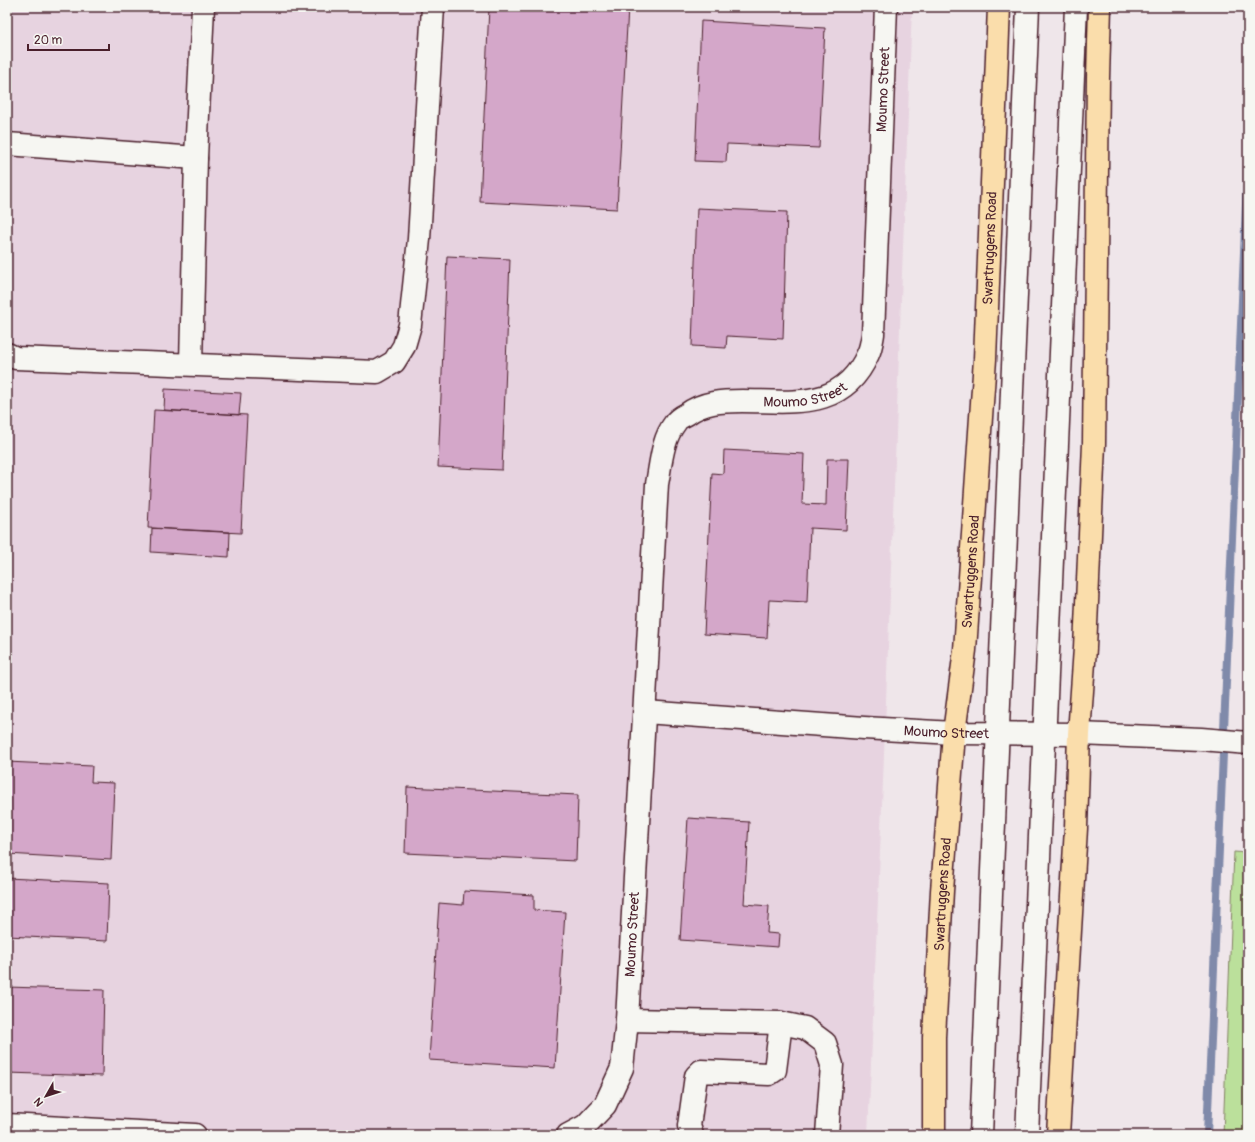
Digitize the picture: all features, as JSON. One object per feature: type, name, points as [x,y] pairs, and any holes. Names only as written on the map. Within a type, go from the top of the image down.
[{"type":"main road","name":"Swartruggens Road","points":[[934,1135],[934,1037],[942,891],[954,733],[965,650],[985,359],[999,7]]},
{"type":"main road","points":[[1058,1135],[1076,828],[1079,734],[1085,648],[1094,444],[1100,7]]},
{"type":"street","points":[[191,364],[196,158],[203,7]]},
{"type":"street","points":[[7,354],[16,358],[377,372],[394,362],[404,346],[411,317],[419,239],[433,7]]},
{"type":"street","name":"Moumo Street","points":[[568,1135],[585,1126],[605,1105],[622,1068],[627,1020],[646,712],[657,484],[664,446],[675,422],[696,407],[722,401],[797,402],[828,396],[844,387],[856,374],[868,354],[873,334],[886,7]]},
{"type":"street","points":[[981,1135],[1028,7]]},
{"type":"street","points":[[1027,1135],[1076,7]]},
{"type":"street","points":[[7,144],[196,158]]},
{"type":"street","name":"Moumo Street","points":[[646,712],[954,733],[1079,734],[1201,739],[1248,743]]},
{"type":"street","points":[[627,1020],[781,1023],[806,1028],[825,1043],[832,1065],[827,1135]]},
{"type":"street","points":[[692,1135],[689,1126],[696,1076],[702,1071],[769,1074],[776,1070],[781,1023]]},
{"type":"street","points":[[7,1125],[99,1132],[195,1135]]},
{"type":"shaded area","points":[[7,7],[912,7],[868,1135],[7,1135]]},
{"type":"green space","points":[[1234,852],[1248,853],[1248,1135],[1223,1135]]},
{"type":"building","points":[[489,7],[628,7],[617,209],[480,202]]},
{"type":"building","points":[[701,21],[825,28],[819,148],[727,144],[726,162],[695,161]]},
{"type":"building","points":[[697,208],[787,212],[783,339],[727,336],[726,348],[692,346]]},
{"type":"building","points":[[447,256],[510,259],[502,470],[438,467]]},
{"type":"building","points":[[165,389],[241,393],[239,415],[164,410]]},
{"type":"building","points":[[154,410],[247,415],[241,533],[148,528]]},
{"type":"building","points":[[724,450],[804,454],[802,504],[826,505],[827,459],[849,459],[846,530],[810,528],[807,602],[769,600],[767,638],[704,634],[712,473],[723,474]]},
{"type":"building","points":[[152,528],[230,532],[229,557],[151,552]]},
{"type":"building","points":[[7,762],[92,766],[91,782],[114,783],[111,860],[7,854]]},
{"type":"building","points":[[407,787],[578,795],[576,861],[405,853]]},
{"type":"building","points":[[688,818],[749,822],[744,904],[769,906],[767,933],[779,934],[778,947],[680,940]]},
{"type":"building","points":[[7,878],[109,883],[107,941],[7,936]]},
{"type":"building","points":[[464,891],[534,895],[534,910],[565,912],[555,1068],[429,1060],[439,903],[463,905]]},
{"type":"building","points":[[7,987],[104,990],[102,1076],[7,1073]]},
{"type":"waterway","points":[[1207,1135],[1248,157]]}]
